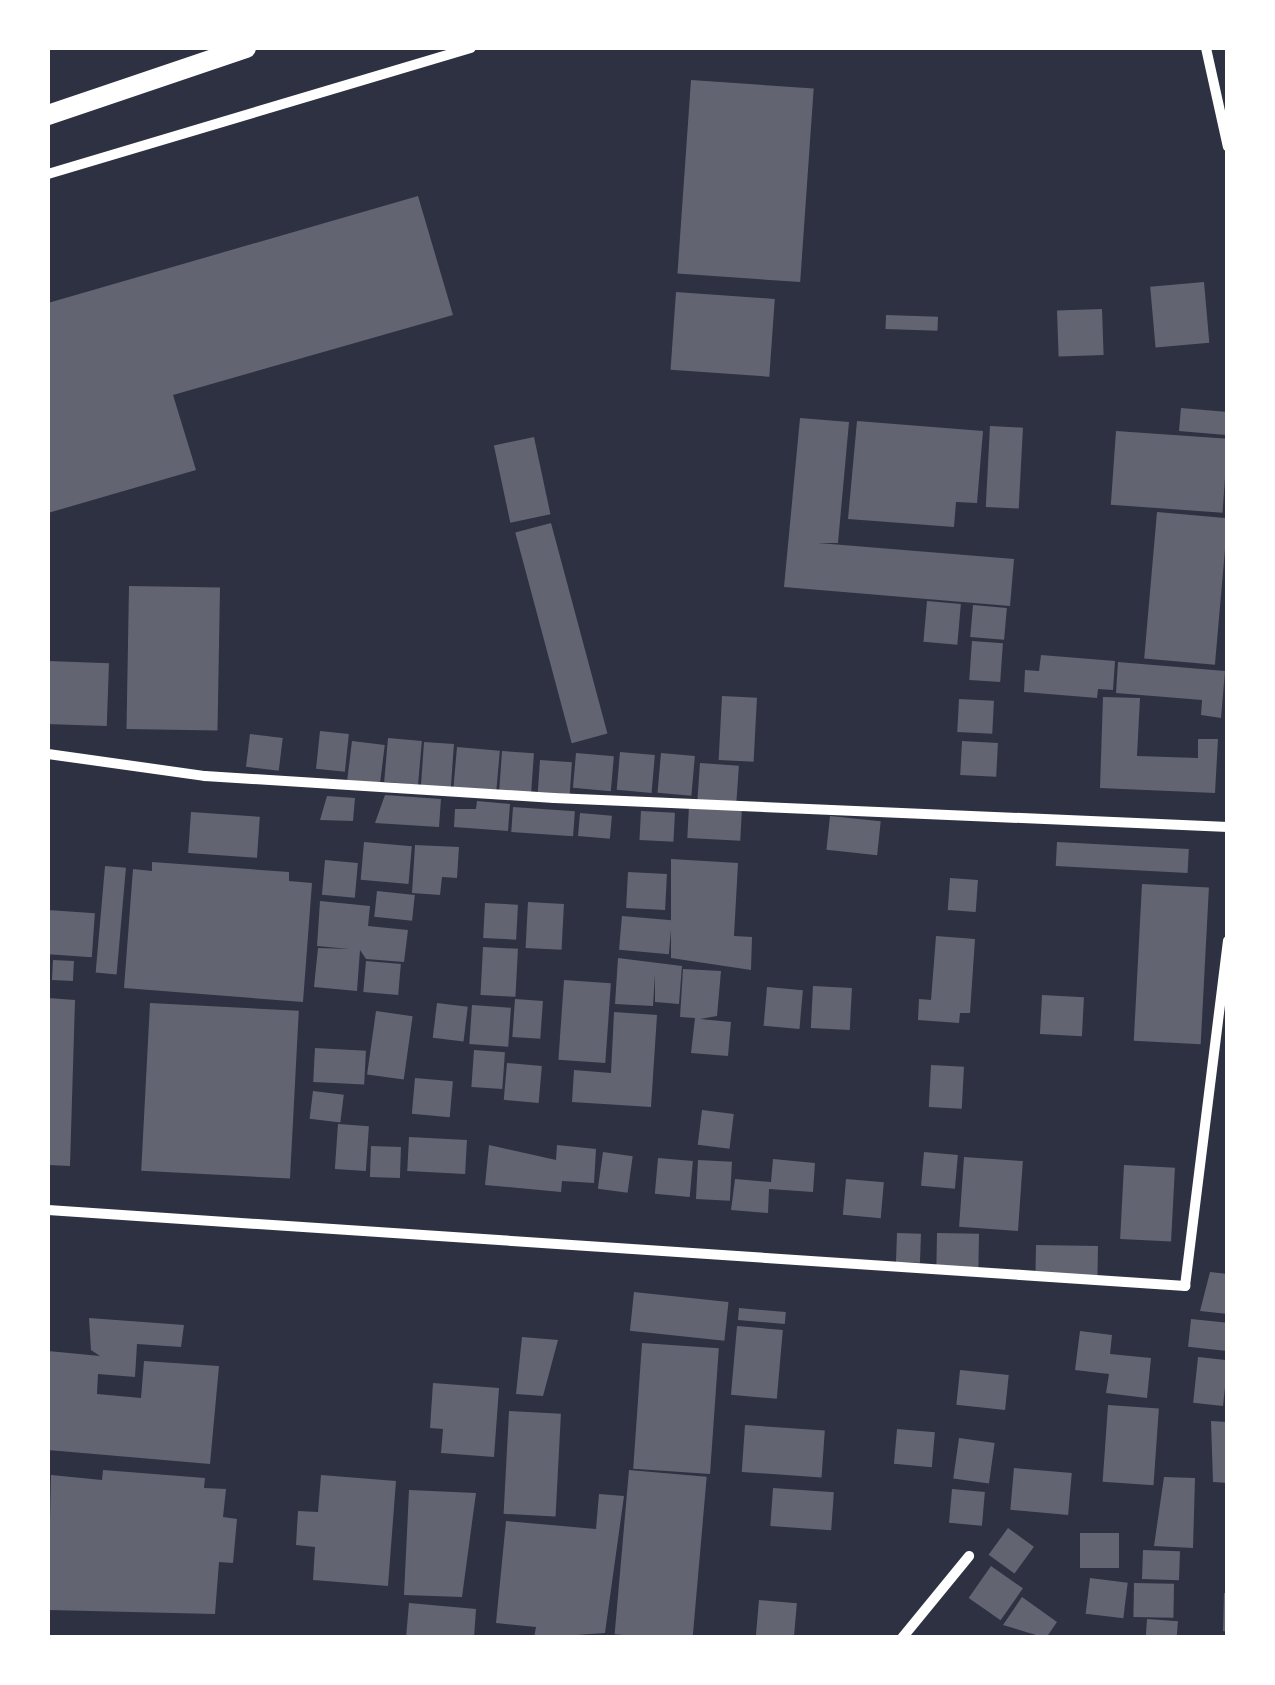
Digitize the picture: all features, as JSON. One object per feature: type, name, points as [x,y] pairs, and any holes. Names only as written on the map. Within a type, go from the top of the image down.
[{"type":"main road","points":[[48,115],[246,48]]},
{"type":"street","points":[[48,174],[471,48]]},
{"type":"street","points":[[1206,48],[1228,148]]},
{"type":"street","points":[[48,754],[205,776],[496,794],[1228,826]]},
{"type":"street","points":[[48,1210],[1185,1286],[1228,941]]},
{"type":"street","points":[[902,1638],[969,1556]]},
{"type":"building","points":[[691,80],[814,89],[800,282],[677,274]]},
{"type":"building","points":[[418,196],[453,315],[173,395],[196,470],[48,513],[48,303]]},
{"type":"building","points":[[1204,282],[1209,343],[1156,347],[1150,287]]},
{"type":"building","points":[[676,292],[775,299],[769,377],[671,370]]},
{"type":"building","points":[[1102,309],[1104,355],[1059,357],[1057,311]]},
{"type":"building","points":[[886,315],[938,317],[937,331],[886,329]]},
{"type":"building","points":[[1181,408],[1228,412],[1226,435],[1179,431]]},
{"type":"building","points":[[800,418],[849,422],[838,543],[818,543],[1014,559],[1010,606],[784,587]]},
{"type":"building","points":[[857,421],[983,431],[977,503],[956,502],[954,527],[848,519]]},
{"type":"building","points":[[990,426],[1023,428],[1019,509],[986,507]]},
{"type":"building","points":[[1116,431],[1228,439],[1223,513],[1111,505]]},
{"type":"building","points":[[534,437],[550,514],[510,523],[494,446]]},
{"type":"building","points":[[1157,512],[1228,518],[1215,665],[1144,658]]},
{"type":"building","points":[[551,523],[607,734],[572,743],[515,533]]},
{"type":"building","points":[[129,586],[220,588],[217,731],[127,729]]},
{"type":"building","points":[[927,601],[961,604],[957,645],[923,642]]},
{"type":"building","points":[[973,605],[1007,608],[1004,640],[970,637]]},
{"type":"building","points":[[972,641],[1003,643],[1000,682],[969,680]]},
{"type":"building","points":[[1041,655],[1115,661],[1113,690],[1098,689],[1097,698],[1024,692],[1025,670],[1039,671]]},
{"type":"building","points":[[48,661],[109,663],[107,726],[48,724]]},
{"type":"building","points":[[1118,662],[1225,671],[1221,718],[1201,715],[1202,700],[1116,693]]},
{"type":"building","points":[[722,696],[757,698],[754,762],[719,760]]},
{"type":"building","points":[[1103,697],[1140,698],[1137,756],[1198,758],[1198,739],[1218,739],[1215,793],[1100,788]]},
{"type":"building","points":[[959,699],[994,701],[992,734],[957,732]]},
{"type":"building","points":[[320,731],[349,734],[345,772],[316,769]]},
{"type":"building","points":[[250,734],[283,738],[279,771],[246,767]]},
{"type":"building","points":[[388,738],[422,741],[418,785],[384,782]]},
{"type":"building","points":[[352,741],[385,745],[380,785],[347,781]]},
{"type":"building","points":[[962,741],[998,743],[996,777],[960,775]]},
{"type":"building","points":[[424,742],[454,744],[451,788],[421,786]]},
{"type":"building","points":[[457,747],[500,751],[496,793],[453,789]]},
{"type":"building","points":[[502,751],[534,753],[531,794],[499,792]]},
{"type":"building","points":[[620,752],[655,755],[652,793],[617,790]]},
{"type":"building","points":[[576,753],[614,756],[611,791],[573,788]]},
{"type":"building","points":[[661,753],[695,756],[691,796],[658,793]]},
{"type":"building","points":[[540,760],[572,762],[570,794],[538,792]]},
{"type":"building","points":[[700,763],[739,766],[736,805],[697,802]]},
{"type":"building","points":[[385,795],[441,799],[439,827],[375,823]]},
{"type":"building","points":[[327,796],[355,798],[353,821],[320,820]]},
{"type":"building","points":[[477,801],[510,804],[508,831],[454,827],[455,809],[476,809]]},
{"type":"building","points":[[689,806],[742,809],[740,841],[687,838]]},
{"type":"building","points":[[513,807],[575,811],[573,836],[511,832]]},
{"type":"building","points":[[641,811],[675,813],[673,842],[639,840]]},
{"type":"building","points":[[191,812],[260,817],[257,858],[188,853]]},
{"type":"building","points":[[580,813],[612,816],[610,839],[578,836]]},
{"type":"building","points":[[830,816],[881,821],[877,855],[826,850]]},
{"type":"building","points":[[364,842],[412,846],[409,884],[361,880]]},
{"type":"building","points":[[1057,842],[1189,849],[1188,873],[1056,866]]},
{"type":"building","points":[[415,845],[459,847],[457,878],[442,877],[440,895],[412,893]]},
{"type":"building","points":[[671,859],[738,863],[734,936],[752,937],[751,970],[671,958]]},
{"type":"building","points":[[325,860],[358,863],[355,898],[322,895]]},
{"type":"building","points":[[152,862],[289,872],[289,881],[312,883],[303,1002],[124,988],[133,869],[152,871]]},
{"type":"building","points":[[105,866],[126,868],[117,974],[96,973]]},
{"type":"building","points":[[628,872],[667,874],[665,910],[626,908]]},
{"type":"building","points":[[950,878],[978,880],[976,912],[948,910]]},
{"type":"building","points":[[1142,884],[1209,888],[1201,1044],[1134,1041]]},
{"type":"building","points":[[377,891],[415,895],[412,921],[374,917]]},
{"type":"building","points":[[320,901],[370,906],[368,926],[408,930],[404,962],[366,959],[360,950],[357,991],[314,987],[318,948],[350,949],[317,946]]},
{"type":"building","points":[[528,902],[564,904],[562,950],[526,948]]},
{"type":"building","points":[[485,903],[518,905],[516,940],[483,938]]},
{"type":"building","points":[[48,910],[95,913],[92,957],[48,954]]},
{"type":"building","points":[[622,916],[672,920],[669,954],[619,950]]},
{"type":"building","points":[[936,936],[975,939],[970,1013],[960,1013],[959,1023],[918,1020],[919,999],[931,1000]]},
{"type":"building","points":[[483,947],[518,949],[515,997],[480,995]]},
{"type":"building","points":[[618,958],[682,966],[679,1004],[655,1002],[655,974],[653,1006],[615,1004]]},
{"type":"building","points":[[53,960],[74,961],[73,981],[52,980]]},
{"type":"building","points":[[366,961],[401,964],[398,995],[363,992]]},
{"type":"building","points":[[683,969],[721,971],[717,1016],[700,1019],[731,1022],[728,1056],[691,1053],[695,1018],[680,1017]]},
{"type":"building","points":[[564,980],[611,983],[605,1063],[558,1060]]},
{"type":"building","points":[[813,986],[852,988],[850,1030],[811,1028]]},
{"type":"building","points":[[767,987],[803,990],[799,1029],[764,1026]]},
{"type":"building","points":[[1042,995],[1084,997],[1082,1036],[1040,1034]]},
{"type":"building","points":[[48,998],[75,1000],[70,1166],[48,1165]]},
{"type":"building","points":[[515,999],[543,1001],[540,1039],[512,1037]]},
{"type":"building","points":[[150,1003],[299,1011],[290,1179],[141,1171]]},
{"type":"building","points":[[437,1003],[468,1007],[464,1042],[433,1038]]},
{"type":"building","points":[[472,1005],[511,1008],[508,1047],[469,1044]]},
{"type":"building","points":[[376,1011],[413,1016],[404,1080],[367,1074]]},
{"type":"building","points":[[614,1012],[657,1015],[651,1107],[572,1102],[574,1070],[611,1073]]},
{"type":"building","points":[[315,1048],[366,1051],[364,1085],[313,1082]]},
{"type":"building","points":[[474,1050],[505,1052],[502,1089],[471,1087]]},
{"type":"building","points":[[507,1063],[542,1066],[539,1103],[504,1100]]},
{"type":"building","points":[[931,1065],[964,1067],[962,1109],[929,1107]]},
{"type":"building","points":[[415,1078],[453,1081],[450,1117],[412,1114]]},
{"type":"building","points":[[313,1091],[344,1095],[340,1123],[310,1119]]},
{"type":"building","points":[[702,1110],[734,1114],[729,1149],[698,1145]]},
{"type":"building","points":[[338,1124],[369,1126],[366,1171],[335,1169]]},
{"type":"building","points":[[409,1137],[467,1140],[465,1174],[407,1171]]},
{"type":"building","points":[[489,1145],[556,1160],[557,1145],[596,1149],[594,1183],[562,1181],[561,1192],[485,1185]]},
{"type":"building","points":[[371,1146],[401,1147],[400,1178],[370,1177]]},
{"type":"building","points":[[603,1152],[633,1156],[628,1193],[598,1189]]},
{"type":"building","points":[[924,1152],[958,1155],[955,1189],[921,1186]]},
{"type":"building","points":[[964,1157],[1023,1161],[1018,1231],[959,1227]]},
{"type":"building","points":[[658,1158],[693,1161],[690,1197],[655,1194]]},
{"type":"building","points":[[773,1159],[815,1163],[813,1192],[769,1189],[768,1213],[731,1210],[735,1179],[771,1182]]},
{"type":"building","points":[[698,1160],[732,1162],[730,1201],[696,1199]]},
{"type":"building","points":[[1124,1165],[1175,1168],[1171,1242],[1120,1239]]},
{"type":"building","points":[[846,1179],[884,1182],[881,1218],[843,1215]]},
{"type":"building","points":[[897,1233],[921,1234],[920,1263],[896,1262]]},
{"type":"building","points":[[937,1233],[979,1234],[978,1270],[936,1269]]},
{"type":"building","points":[[1036,1245],[1098,1246],[1097,1280],[1035,1279]]},
{"type":"building","points":[[1210,1272],[1228,1274],[1228,1314],[1200,1311]]},
{"type":"building","points":[[634,1292],[728,1302],[724,1341],[630,1331]]},
{"type":"building","points":[[739,1308],[786,1312],[785,1324],[738,1320]]},
{"type":"building","points":[[89,1318],[184,1325],[181,1347],[137,1344],[135,1377],[98,1374],[97,1394],[141,1398],[144,1361],[219,1366],[210,1464],[48,1450],[48,1351],[100,1356],[91,1350]]},
{"type":"building","points":[[1191,1319],[1228,1323],[1225,1351],[1188,1347]]},
{"type":"building","points":[[737,1326],[783,1330],[777,1399],[731,1395]]},
{"type":"building","points":[[1080,1331],[1112,1335],[1110,1354],[1151,1358],[1147,1398],[1106,1393],[1109,1374],[1075,1370]]},
{"type":"building","points":[[522,1337],[558,1340],[543,1396],[516,1394]]},
{"type":"building","points":[[642,1343],[719,1348],[710,1474],[633,1469]]},
{"type":"building","points":[[1198,1357],[1228,1360],[1223,1406],[1193,1403]]},
{"type":"building","points":[[960,1370],[1009,1375],[1005,1410],[956,1405]]},
{"type":"building","points":[[433,1383],[499,1388],[494,1457],[441,1453],[443,1429],[430,1428]]},
{"type":"building","points":[[1108,1405],[1159,1409],[1154,1485],[1103,1482]]},
{"type":"building","points":[[509,1411],[561,1414],[556,1517],[504,1514]]},
{"type":"building","points":[[1211,1421],[1228,1422],[1228,1483],[1213,1482]]},
{"type":"building","points":[[745,1425],[825,1431],[822,1477],[742,1472]]},
{"type":"building","points":[[897,1429],[935,1432],[932,1467],[894,1464]]},
{"type":"building","points":[[959,1438],[995,1443],[989,1484],[953,1479]]},
{"type":"building","points":[[1014,1468],[1072,1473],[1068,1515],[1010,1510]]},
{"type":"building","points":[[103,1470],[205,1478],[204,1488],[226,1489],[223,1517],[237,1519],[233,1563],[219,1562],[215,1614],[48,1610],[51,1475],[102,1480]]},
{"type":"building","points":[[629,1470],[707,1477],[693,1638],[615,1634]]},
{"type":"building","points":[[321,1475],[396,1481],[388,1586],[313,1580],[315,1547],[296,1545],[298,1511],[318,1512]]},
{"type":"building","points":[[1164,1477],[1195,1478],[1193,1548],[1154,1546]]},
{"type":"building","points":[[773,1488],[834,1492],[831,1530],[770,1526]]},
{"type":"building","points":[[952,1489],[985,1492],[982,1526],[949,1523]]},
{"type":"building","points":[[409,1490],[476,1493],[462,1597],[404,1595]]},
{"type":"building","points":[[599,1494],[624,1496],[605,1633],[534,1638],[536,1627],[496,1623],[506,1521],[596,1529]]},
{"type":"building","points":[[1008,1528],[1034,1547],[1014,1574],[989,1555]]},
{"type":"building","points":[[1080,1533],[1119,1533],[1119,1568],[1080,1568]]},
{"type":"building","points":[[1143,1550],[1180,1551],[1179,1580],[1142,1579]]},
{"type":"building","points":[[991,1566],[1023,1588],[1001,1620],[969,1598]]},
{"type":"building","points":[[1090,1578],[1128,1583],[1123,1618],[1086,1614]]},
{"type":"building","points":[[1134,1583],[1174,1584],[1173,1618],[1133,1617]]},
{"type":"building","points":[[1224,1593],[1228,1593],[1228,1632],[1223,1631]]},
{"type":"building","points":[[1022,1597],[1057,1622],[1046,1638],[1003,1625]]},
{"type":"building","points":[[759,1600],[797,1603],[794,1638],[756,1638]]},
{"type":"building","points":[[409,1603],[476,1609],[474,1638],[406,1638]]},
{"type":"building","points":[[1147,1619],[1178,1621],[1177,1638],[1146,1638]]}]
